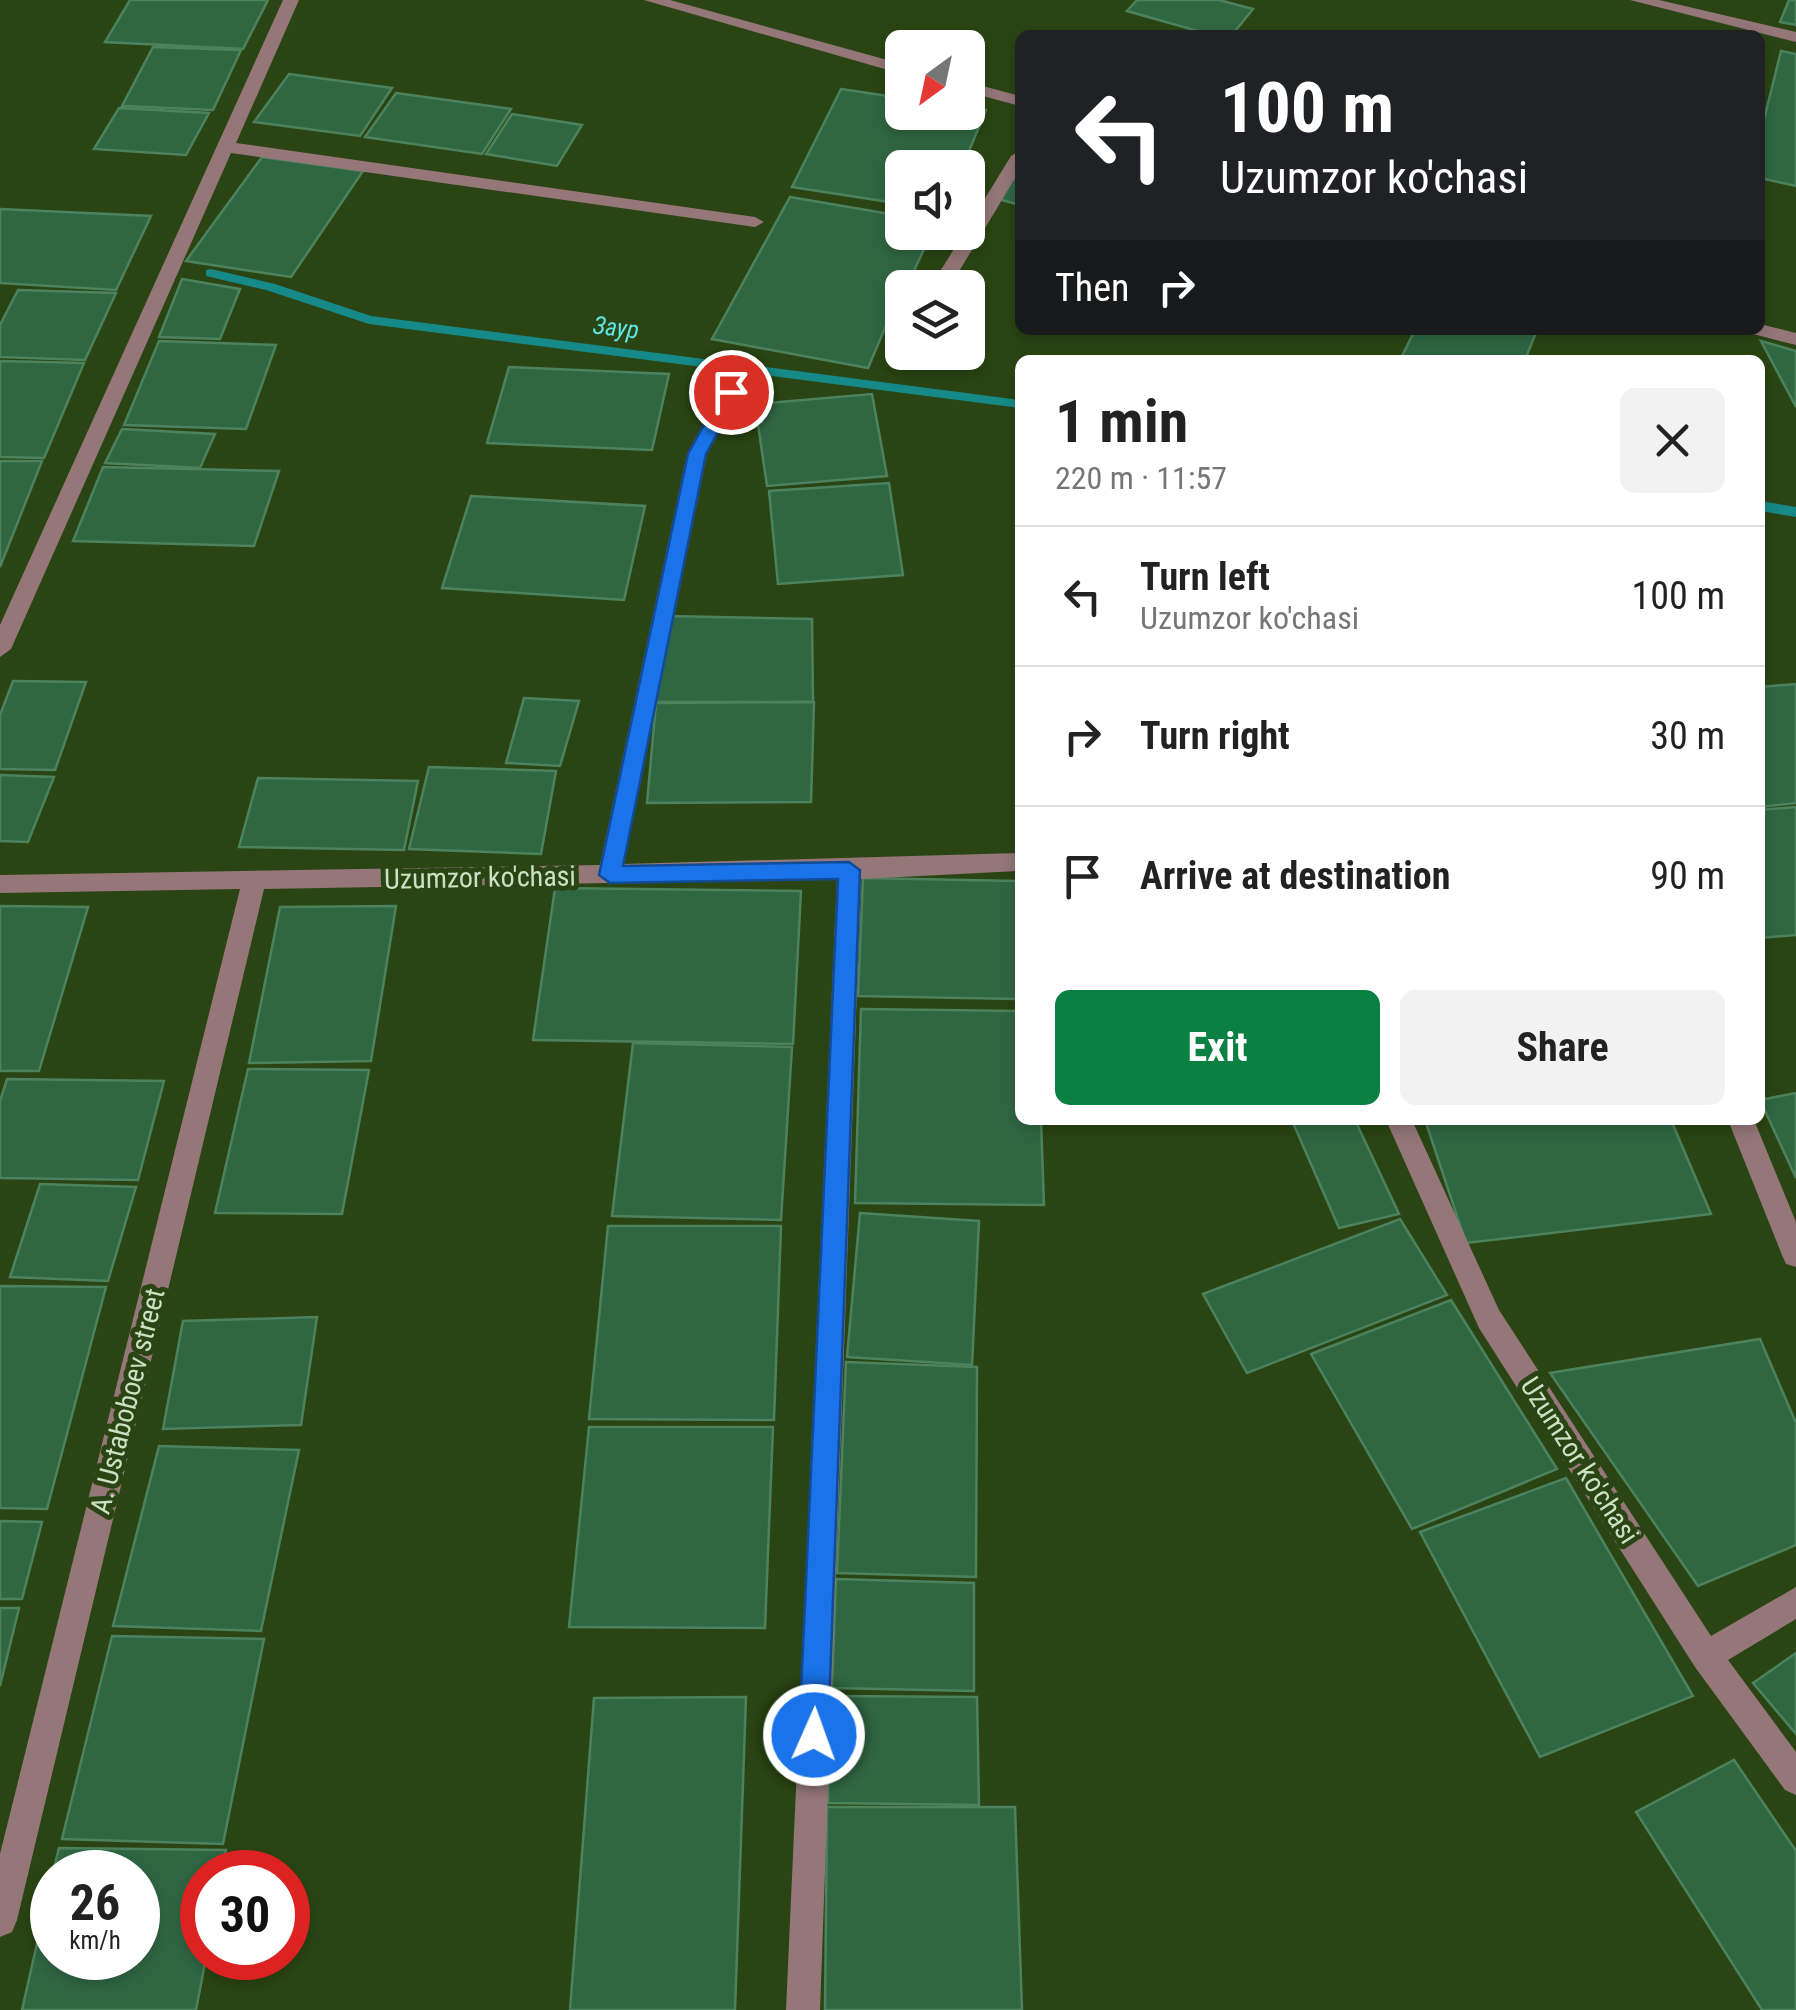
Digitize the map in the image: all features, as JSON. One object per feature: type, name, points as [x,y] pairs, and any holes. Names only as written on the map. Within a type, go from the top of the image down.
[{"type":"street","points":[[0,649],[291,0]]},
{"type":"street","points":[[652,0],[885,64]]},
{"type":"street","points":[[1638,0],[1796,37]]},
{"type":"street","points":[[985,92],[1015,101]]},
{"type":"street","points":[[226,148],[754,222]]},
{"type":"street","points":[[950,270],[1015,164]]},
{"type":"street","points":[[1765,331],[1796,339]]},
{"type":"street","points":[[610,875],[697,454],[731,392]]},
{"type":"street","name":"Uzumzor ko'chasi","points":[[0,884],[849,870],[1015,862]]},
{"type":"street","points":[[803,2010],[849,870]]},
{"type":"street","name":"A. Ustaboboev street","points":[[0,1920],[254,882]]},
{"type":"street","name":"Uzumzor ko'chasi","points":[[1402,1125],[1490,1319],[1706,1656],[1796,1779]]},
{"type":"street","points":[[1743,1125],[1796,1255]]},
{"type":"street","points":[[1706,1656],[1796,1602]]},
{"type":"building","points":[[130,0],[268,0],[243,49],[105,42]]},
{"type":"building","points":[[1137,0],[1219,0],[1253,9],[1236,30],[1194,30],[1127,11]]},
{"type":"building","points":[[1789,0],[1796,0],[1796,25],[1780,22]]},
{"type":"building","points":[[153,47],[241,50],[213,110],[122,106]]},
{"type":"building","points":[[1781,51],[1796,54],[1796,186],[1765,179],[1765,116]]},
{"type":"building","points":[[289,74],[392,88],[360,136],[254,122]]},
{"type":"building","points":[[841,89],[885,95],[885,130],[978,130],[969,150],[885,150],[885,201],[792,187]]},
{"type":"building","points":[[396,93],[511,109],[482,154],[365,137]]},
{"type":"building","points":[[119,108],[209,113],[186,155],[94,149]]},
{"type":"building","points":[[512,114],[582,125],[557,166],[486,154]]},
{"type":"building","points":[[262,157],[363,171],[291,277],[186,261]]},
{"type":"building","points":[[1015,175],[1015,204],[998,199]]},
{"type":"building","points":[[790,197],[885,213],[885,250],[924,250],[914,270],[885,270],[885,328],[868,368],[712,339]]},
{"type":"building","points":[[0,209],[151,216],[116,290],[0,283]]},
{"type":"building","points":[[182,279],[240,289],[220,339],[159,337]]},
{"type":"building","points":[[18,290],[116,293],[85,360],[0,357],[0,325]]},
{"type":"building","points":[[1412,335],[1535,335],[1527,355],[1402,355]]},
{"type":"building","points":[[159,341],[276,345],[246,429],[124,425]]},
{"type":"building","points":[[1761,341],[1796,351],[1796,407]]},
{"type":"building","points":[[0,361],[84,363],[44,458],[0,457]]},
{"type":"building","points":[[509,367],[669,374],[652,450],[487,443]]},
{"type":"building","points":[[872,394],[887,476],[767,486],[755,404]]},
{"type":"building","points":[[122,429],[215,434],[200,468],[105,463]]},
{"type":"building","points":[[0,461],[42,461],[0,567]]},
{"type":"building","points":[[103,467],[279,471],[254,546],[73,541]]},
{"type":"building","points":[[889,483],[903,575],[778,584],[769,491]]},
{"type":"building","points":[[471,496],[645,506],[624,600],[442,588]]},
{"type":"building","points":[[667,616],[812,619],[813,702],[655,702]]},
{"type":"building","points":[[13,681],[86,682],[55,770],[0,769],[0,715]]},
{"type":"building","points":[[1796,684],[1796,803],[1765,806],[1765,687]]},
{"type":"building","points":[[524,698],[579,701],[560,766],[506,763]]},
{"type":"building","points":[[814,702],[811,802],[647,803],[656,703]]},
{"type":"building","points":[[429,767],[556,771],[541,854],[409,849]]},
{"type":"building","points":[[0,775],[54,777],[28,842],[0,841]]},
{"type":"building","points":[[258,778],[418,781],[404,850],[239,847]]},
{"type":"building","points":[[1796,807],[1796,935],[1765,938],[1765,810]]},
{"type":"building","points":[[863,878],[1015,881],[1015,999],[858,996]]},
{"type":"building","points":[[555,888],[801,891],[793,1044],[533,1040]]},
{"type":"building","points":[[0,906],[88,907],[39,1071],[0,1071]]},
{"type":"building","points":[[396,906],[371,1061],[249,1063],[280,907]]},
{"type":"building","points":[[861,1009],[1015,1011],[1015,1125],[1041,1125],[1044,1205],[855,1203]]},
{"type":"building","points":[[633,1043],[792,1047],[781,1220],[612,1216]]},
{"type":"building","points":[[248,1069],[369,1070],[342,1214],[215,1213]]},
{"type":"building","points":[[7,1079],[164,1081],[138,1180],[0,1178],[0,1101]]},
{"type":"building","points":[[1796,1093],[1796,1178],[1765,1111],[1765,1099]]},
{"type":"building","points":[[1294,1125],[1357,1125],[1399,1214],[1339,1228]]},
{"type":"building","points":[[1427,1125],[1673,1125],[1711,1214],[1466,1243]]},
{"type":"building","points":[[40,1184],[136,1187],[108,1281],[10,1277]]},
{"type":"building","points":[[860,1213],[979,1221],[972,1365],[847,1357]]},
{"type":"building","points":[[1400,1219],[1447,1295],[1247,1373],[1203,1294]]},
{"type":"building","points":[[608,1226],[781,1226],[774,1420],[589,1419]]},
{"type":"building","points":[[0,1286],[106,1287],[47,1509],[0,1508]]},
{"type":"building","points":[[1451,1300],[1557,1469],[1412,1529],[1311,1354]]},
{"type":"building","points":[[317,1317],[301,1425],[163,1429],[183,1321]]},
{"type":"building","points":[[1760,1339],[1796,1423],[1796,1545],[1698,1586],[1550,1373]]},
{"type":"building","points":[[846,1362],[977,1367],[976,1577],[837,1573]]},
{"type":"building","points":[[589,1427],[773,1427],[765,1628],[569,1627]]},
{"type":"building","points":[[159,1446],[299,1450],[261,1631],[113,1626]]},
{"type":"building","points":[[1566,1478],[1693,1696],[1540,1757],[1420,1532]]},
{"type":"building","points":[[0,1521],[42,1522],[22,1599],[0,1599]]},
{"type":"building","points":[[836,1579],[974,1583],[974,1691],[832,1688]]},
{"type":"building","points":[[0,1608],[19,1608],[0,1686]]},
{"type":"building","points":[[112,1636],[264,1639],[223,1844],[62,1839]]},
{"type":"building","points":[[1796,1653],[1796,1734],[1753,1683]]},
{"type":"building","points":[[831,1696],[977,1697],[979,1805],[828,1803]]},
{"type":"building","points":[[746,1697],[735,2010],[570,2010],[594,1698]]},
{"type":"building","points":[[1734,1760],[1796,1851],[1796,2010],[1762,2010],[1636,1812]]},
{"type":"building","points":[[827,1807],[1015,1807],[1022,2010],[825,2010]]},
{"type":"building","points":[[59,1848],[226,1850],[180,1850],[180,1980],[202,1980],[196,2010],[22,2010],[30,1975],[30,1980],[160,1980],[160,1850]]},
{"type":"waterway","name":"Заур","points":[[211,273],[270,287],[369,320],[1015,403]]},
{"type":"waterway","name":"Заур","points":[[1765,507],[1796,512]]},
{"type":"route","points":[[731,392],[697,454],[610,875],[849,870],[814,1735]]}]
